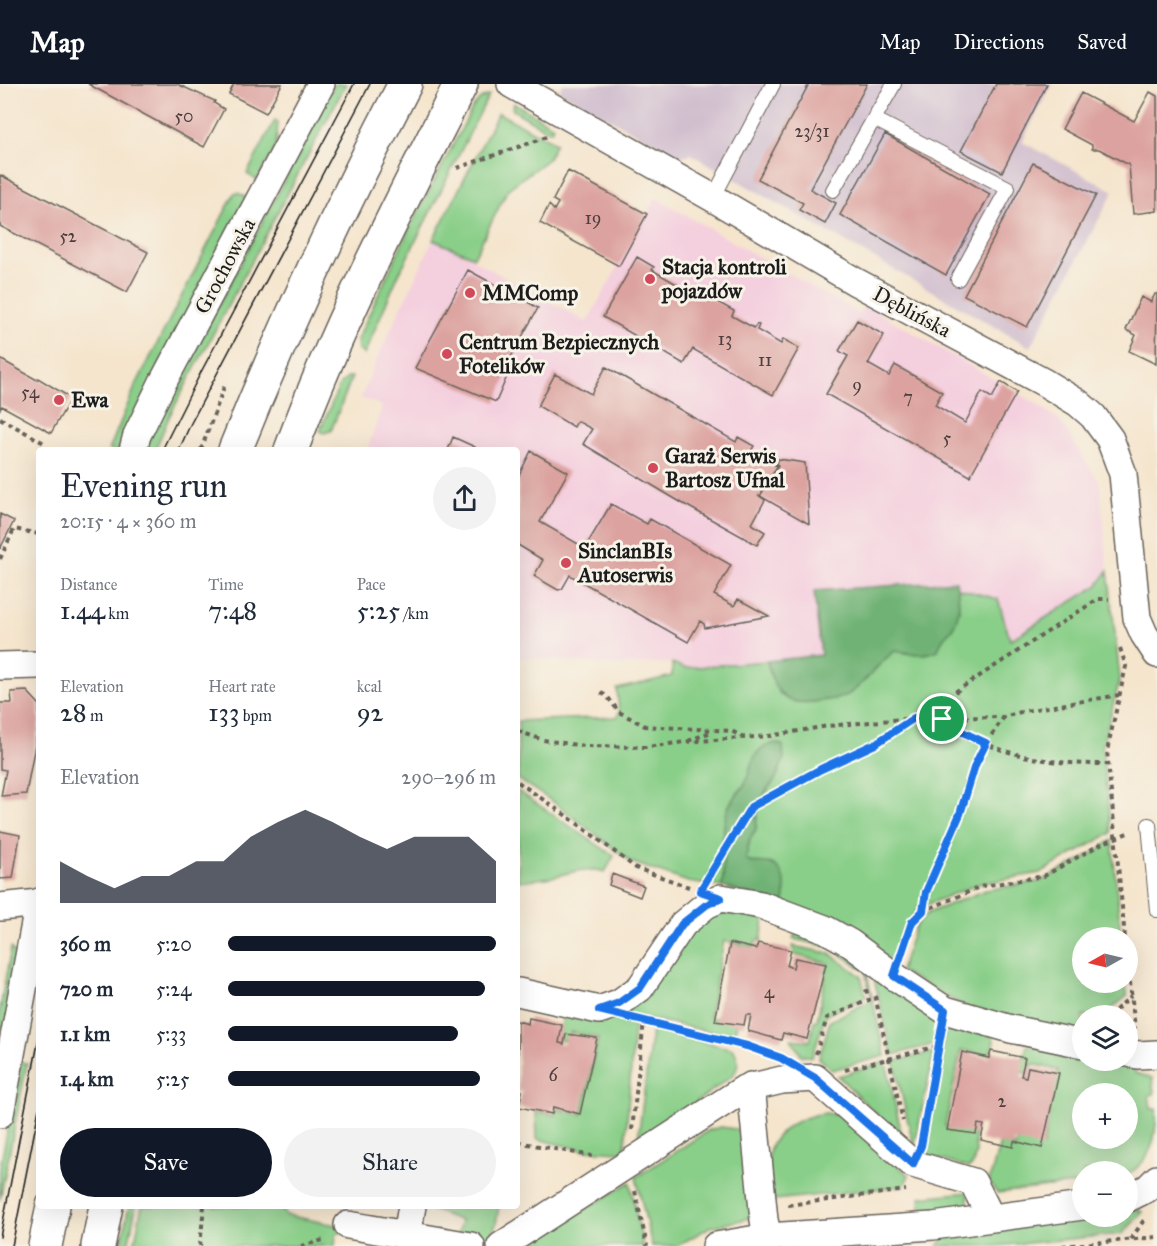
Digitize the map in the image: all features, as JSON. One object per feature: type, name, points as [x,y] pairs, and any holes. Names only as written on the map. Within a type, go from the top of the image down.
[{"type":"main road","points":[[236,447],[297,301],[345,200],[405,84]]},
{"type":"main road","points":[[292,447],[329,354],[371,262],[461,84]]},
{"type":"main road","points":[[45,1246],[52,1209]]},
{"type":"main road","points":[[98,1246],[105,1209]]},
{"type":"street","name":"Grochowska","points":[[134,447],[137,435],[163,382],[321,84]]},
{"type":"street","name":"Dęblińska","points":[[511,84],[856,282],[1045,383],[1078,403],[1093,416],[1110,439],[1123,474],[1137,618],[1150,647],[1157,654]]},
{"type":"street","points":[[0,666],[36,664]]},
{"type":"street","points":[[520,992],[599,1010],[619,1003],[640,988],[682,924],[706,905],[710,894],[761,905],[825,929],[945,1010],[1011,1029],[1072,1042]]},
{"type":"street","points":[[0,907],[36,902]]},
{"type":"street","points":[[0,1114],[36,918]]},
{"type":"street","points":[[501,1246],[744,1089],[782,1080],[812,1077],[913,1164],[974,1182],[992,1218]]},
{"type":"street","points":[[752,1086],[764,1220],[768,1237]]},
{"type":"street","points":[[1138,1193],[1157,1179]]},
{"type":"street","points":[[716,1246],[768,1237],[930,1236],[992,1218],[1072,1207]]},
{"type":"street","points":[[407,1235],[411,1209]]},
{"type":"street","points":[[348,1225],[471,1246]]},
{"type":"lane","points":[[712,198],[773,84]]},
{"type":"lane","points":[[833,190],[894,84]]},
{"type":"lane","points":[[874,119],[1008,188],[958,279]]},
{"type":"lane","points":[[1149,825],[1157,910]]},
{"type":"path","points":[[457,168],[551,136]]},
{"type":"path","points":[[202,447],[225,384]]},
{"type":"path","points":[[0,418],[44,443],[44,447]]},
{"type":"path","points":[[0,559],[14,529],[36,533]]},
{"type":"path","points":[[520,783],[636,868],[710,894],[751,807],[821,769],[875,744],[1098,599],[1116,599]]},
{"type":"path","points":[[1124,927],[1107,751],[1126,666]]},
{"type":"path","points":[[601,693],[607,696],[619,712],[645,726],[731,731],[744,737]]},
{"type":"path","points":[[520,732],[543,740],[584,746],[646,747],[769,736],[828,726],[914,718],[1004,717],[1024,711],[1119,695]]},
{"type":"path","points":[[923,911],[926,892],[960,814],[975,765],[986,743],[1004,717]]},
{"type":"path","points":[[942,719],[956,729],[1011,754],[1069,764],[1108,764]]},
{"type":"path","points":[[685,742],[715,730]]},
{"type":"path","points":[[894,976],[912,922],[923,911],[983,886],[1044,876],[1101,844],[1149,825]]},
{"type":"path","points":[[867,956],[913,1164]]},
{"type":"path","points":[[812,1077],[827,1018],[869,1000],[865,982]]},
{"type":"path","points":[[1121,1005],[1132,995]]},
{"type":"path","points":[[1132,995],[1141,1054]]},
{"type":"path","points":[[599,1010],[747,1046],[781,1058],[812,1077],[938,1046]]},
{"type":"path","points":[[913,1164],[921,1146],[945,1010]]},
{"type":"path","points":[[520,1142],[628,1163]]},
{"type":"path","points":[[200,1246],[204,1209]]},
{"type":"path","points":[[1062,1246],[1157,1237]]},
{"type":"shaded area","points":[[563,84],[1052,84],[1022,142],[1114,191],[1030,347],[691,154],[679,157],[559,91]]},
{"type":"shaded area","points":[[656,198],[859,314],[865,305],[1037,404],[1059,420],[1100,483],[1108,571],[1097,586],[1009,640],[998,599],[957,588],[957,582],[821,656],[685,668],[672,663],[615,665],[520,657],[520,447],[368,447],[382,406],[361,398],[433,240],[474,257],[473,260],[587,322]]},
{"type":"green space","points":[[335,84],[346,84],[170,415],[156,447],[146,447],[154,428]]},
{"type":"green space","points":[[489,95],[397,278],[364,355],[358,349],[357,340],[409,229],[473,107],[480,99]]},
{"type":"green space","points":[[514,103],[553,126],[552,130],[548,131],[513,110]]},
{"type":"green space","points":[[498,113],[556,143],[548,159],[508,189],[474,257],[433,240]]},
{"type":"green space","points":[[275,120],[278,122],[276,147],[257,180],[247,174]]},
{"type":"green space","points":[[238,193],[246,197],[120,447],[110,447],[135,387],[234,194]]},
{"type":"green space","points":[[352,377],[331,431],[324,433],[320,431],[340,384]]},
{"type":"green space","points":[[1108,571],[1120,679],[1102,747],[1111,833],[1040,873],[978,884],[918,908],[904,928],[890,965],[783,904],[755,863],[748,862],[746,859],[750,839],[756,829],[757,811],[768,789],[746,782],[731,802],[725,823],[722,887],[688,882],[631,862],[555,803],[520,780],[520,721],[617,717],[619,712],[617,689],[672,676],[672,663],[685,668],[767,661],[774,684],[784,697],[801,702],[839,698],[854,690],[895,651],[911,654],[942,638],[952,629],[959,611],[957,588],[998,599],[1010,640],[1097,586]]},
{"type":"green space","points":[[956,581],[959,600],[957,619],[938,650],[922,654],[895,651],[854,690],[839,698],[812,702],[792,701],[779,692],[774,684],[767,661],[821,655],[814,591]]},
{"type":"green space","points":[[775,743],[783,745],[784,759],[757,811],[756,829],[750,839],[746,859],[749,862],[768,863],[778,869],[785,886],[783,904],[722,887],[723,838],[728,808],[745,785],[754,757],[762,749]]},
{"type":"green space","points":[[520,792],[614,856],[605,872],[585,870],[548,878],[520,881]]},
{"type":"green space","points":[[1112,840],[1120,927],[1072,927],[1072,993],[1127,993],[1127,996],[1116,1005],[1072,1005],[1072,1034],[986,1018],[900,971],[915,927],[928,913],[986,890],[1041,881],[1085,858]]},
{"type":"green space","points":[[724,906],[764,920],[761,941],[756,940],[755,947],[724,941],[709,1017],[737,1023],[734,1037],[620,1012],[675,945]]},
{"type":"green space","points":[[801,929],[865,965],[885,1056],[832,1070],[819,1058],[830,1021],[872,1000],[865,971],[830,947],[793,939],[797,930]]},
{"type":"green space","points":[[792,946],[829,953],[861,976],[866,997],[826,1015],[812,1057],[801,1055],[791,1039],[810,1041],[814,1021],[817,1020],[828,963],[795,955]]},
{"type":"green space","points":[[11,948],[16,955],[5,1029],[0,1028],[0,1010]]},
{"type":"green space","points":[[872,970],[940,1017],[935,1044],[892,1055]]},
{"type":"green space","points":[[564,1009],[631,1023],[634,1027],[625,1148],[622,1152],[583,1150],[537,1139],[536,1111],[555,1115],[556,1109],[582,1114],[598,1038],[571,1032],[569,1042],[559,1040]]},
{"type":"green space","points":[[952,1023],[992,1036],[994,1040],[991,1055],[961,1050],[945,1126],[974,1132],[976,1152],[973,1165],[968,1168],[923,1154],[931,1094],[947,1025]]},
{"type":"green space","points":[[652,1030],[733,1049],[737,1065],[734,1074],[637,1147]]},
{"type":"green space","points":[[1027,1046],[1072,1052],[1072,1071],[1135,1071],[1135,1073],[1152,1078],[1154,1094],[1149,1095],[1151,1109],[1156,1109],[1155,1129],[1151,1147],[1143,1162],[1138,1167],[1138,1161],[1072,1161],[1072,1184],[997,1193],[989,1182],[1000,1143],[1016,1147],[1017,1141],[1043,1146],[1058,1070],[1032,1064],[1030,1074],[1019,1072]]},
{"type":"green space","points":[[934,1052],[914,1148],[894,1061]]},
{"type":"green space","points":[[21,1062],[27,1063],[0,1200],[0,1168]]},
{"type":"green space","points":[[886,1062],[903,1141],[838,1076]]},
{"type":"green space","points":[[826,1113],[840,1116],[909,1175],[904,1186],[774,1200],[768,1157],[775,1139],[798,1121]]},
{"type":"green space","points":[[721,1127],[735,1129],[747,1139],[760,1216],[710,1227],[677,1246],[652,1246],[636,1177],[709,1130]]},
{"type":"green space","points":[[630,1182],[643,1246],[524,1246]]},
{"type":"green space","points":[[969,1192],[967,1206],[921,1211],[920,1197]]},
{"type":"green space","points":[[128,1209],[135,1209],[128,1246],[121,1246]]},
{"type":"green space","points":[[141,1209],[281,1209],[286,1215],[336,1225],[345,1231],[336,1234],[335,1246],[134,1246]]},
{"type":"green space","points":[[430,1209],[498,1209],[496,1224],[490,1238],[480,1240],[457,1235],[461,1221]]},
{"type":"green space","points":[[1072,1221],[1072,1227],[1129,1227],[1122,1234],[995,1246],[938,1246],[947,1233]]},
{"type":"building","points":[[88,84],[177,84],[215,101],[214,103],[224,109],[204,147]]},
{"type":"building","points":[[234,84],[282,84],[266,113],[229,94]]},
{"type":"building","points":[[809,84],[867,84],[810,189],[836,203],[825,224],[799,210],[803,203],[758,179]]},
{"type":"building","points":[[996,84],[1047,84],[1002,172],[961,151]]},
{"type":"building","points":[[1150,92],[1157,96],[1157,211],[1133,214],[1129,165],[1099,149],[1092,149],[1092,145],[1062,129],[1081,93],[1134,121]]},
{"type":"building","points":[[885,134],[990,194],[946,275],[840,215]]},
{"type":"building","points":[[1033,163],[1096,195],[1027,327],[964,295]]},
{"type":"building","points":[[568,171],[647,214],[619,266],[540,223],[549,205],[554,210],[558,203],[553,200]]},
{"type":"building","points":[[0,175],[148,252],[127,292],[0,226]]},
{"type":"building","points":[[637,257],[654,267],[652,270],[701,298],[703,294],[734,311],[732,316],[754,328],[757,324],[759,325],[757,330],[781,344],[783,339],[799,348],[773,395],[693,349],[684,364],[603,317]]},
{"type":"building","points":[[468,270],[499,287],[501,284],[510,288],[508,291],[538,308],[507,364],[511,367],[496,402],[415,368]]},
{"type":"building","points":[[1157,294],[1156,364],[1129,351],[1136,335],[1126,330],[1141,297],[1151,302]]},
{"type":"building","points":[[857,320],[884,335],[868,364],[889,376],[895,365],[942,392],[935,405],[965,423],[982,392],[992,398],[1001,382],[1017,392],[970,476],[826,394],[848,356],[839,351]]},
{"type":"building","points":[[0,359],[71,398],[51,433],[2,406],[0,409]]},
{"type":"building","points":[[606,367],[736,442],[738,437],[754,446],[751,451],[777,466],[760,496],[758,495],[765,500],[752,524],[765,532],[757,545],[583,444],[592,429],[577,421],[574,427],[538,406],[555,374],[591,394]]},
{"type":"building","points":[[453,437],[475,447],[449,447]]},
{"type":"building","points":[[531,451],[568,472],[540,522],[585,548],[611,504],[647,524],[650,519],[731,565],[714,595],[734,606],[738,599],[769,616],[705,628],[700,621],[688,642],[570,575],[562,589],[558,590],[534,576],[543,560],[520,546],[520,473]]},
{"type":"building","points":[[778,459],[805,463],[809,524],[760,496],[778,465],[776,464]]},
{"type":"building","points":[[0,514],[14,521],[0,549]]},
{"type":"building","points":[[27,691],[36,701],[36,739],[26,794],[1,796],[6,770],[0,769],[0,703],[12,703],[11,692]]},
{"type":"building","points":[[0,831],[20,835],[13,878],[0,879]]},
{"type":"building","points":[[612,874],[644,886],[640,897],[609,885]]},
{"type":"building","points":[[730,943],[756,949],[758,943],[791,950],[787,966],[793,968],[795,958],[826,964],[807,1039],[783,1033],[781,1040],[748,1031],[751,1015],[746,1015],[744,1025],[715,1021]]},
{"type":"building","points":[[529,1018],[562,1025],[559,1043],[564,1044],[566,1034],[597,1038],[580,1114],[553,1107],[552,1114],[520,1107],[522,1091],[520,1091],[520,1022],[528,1024]]},
{"type":"building","points":[[991,1051],[1025,1058],[1021,1076],[1026,1077],[1028,1067],[1059,1073],[1042,1148],[1014,1141],[1013,1147],[981,1140],[984,1125],[978,1124],[976,1134],[947,1130],[962,1052],[989,1058]]},
{"type":"tram line","points":[[164,447],[354,84]]},
{"type":"tram line","points":[[180,447],[370,84]]},
{"type":"tram line","points":[[0,1237],[36,1053]]},
{"type":"tram line","points":[[12,1246],[36,1124]]},
{"type":"place","name":"Stacja kontroli pojazdów","points":[[650,279]]},
{"type":"place","name":"MMComp","points":[[470,293]]},
{"type":"place","name":"Centrum Bezpiecznych Fotelików","points":[[447,354]]},
{"type":"place","name":"Ewa","points":[[59,400]]},
{"type":"place","name":"Garaż Serwis Bartosz Ufnal","points":[[653,468]]},
{"type":"place","name":"SinclanBIs Autoserwis","points":[[566,563]]},
{"type":"route","points":[[914,718],[942,719],[956,729],[986,743],[975,765],[960,814],[926,892],[923,911],[912,922],[894,976],[945,1010],[928,1094],[921,1146],[913,1164],[815,1078],[781,1058],[747,1046],[599,1010],[619,1003],[640,988],[682,924],[706,905],[721,898],[700,891],[751,807],[821,769],[875,744],[914,718]]}]
